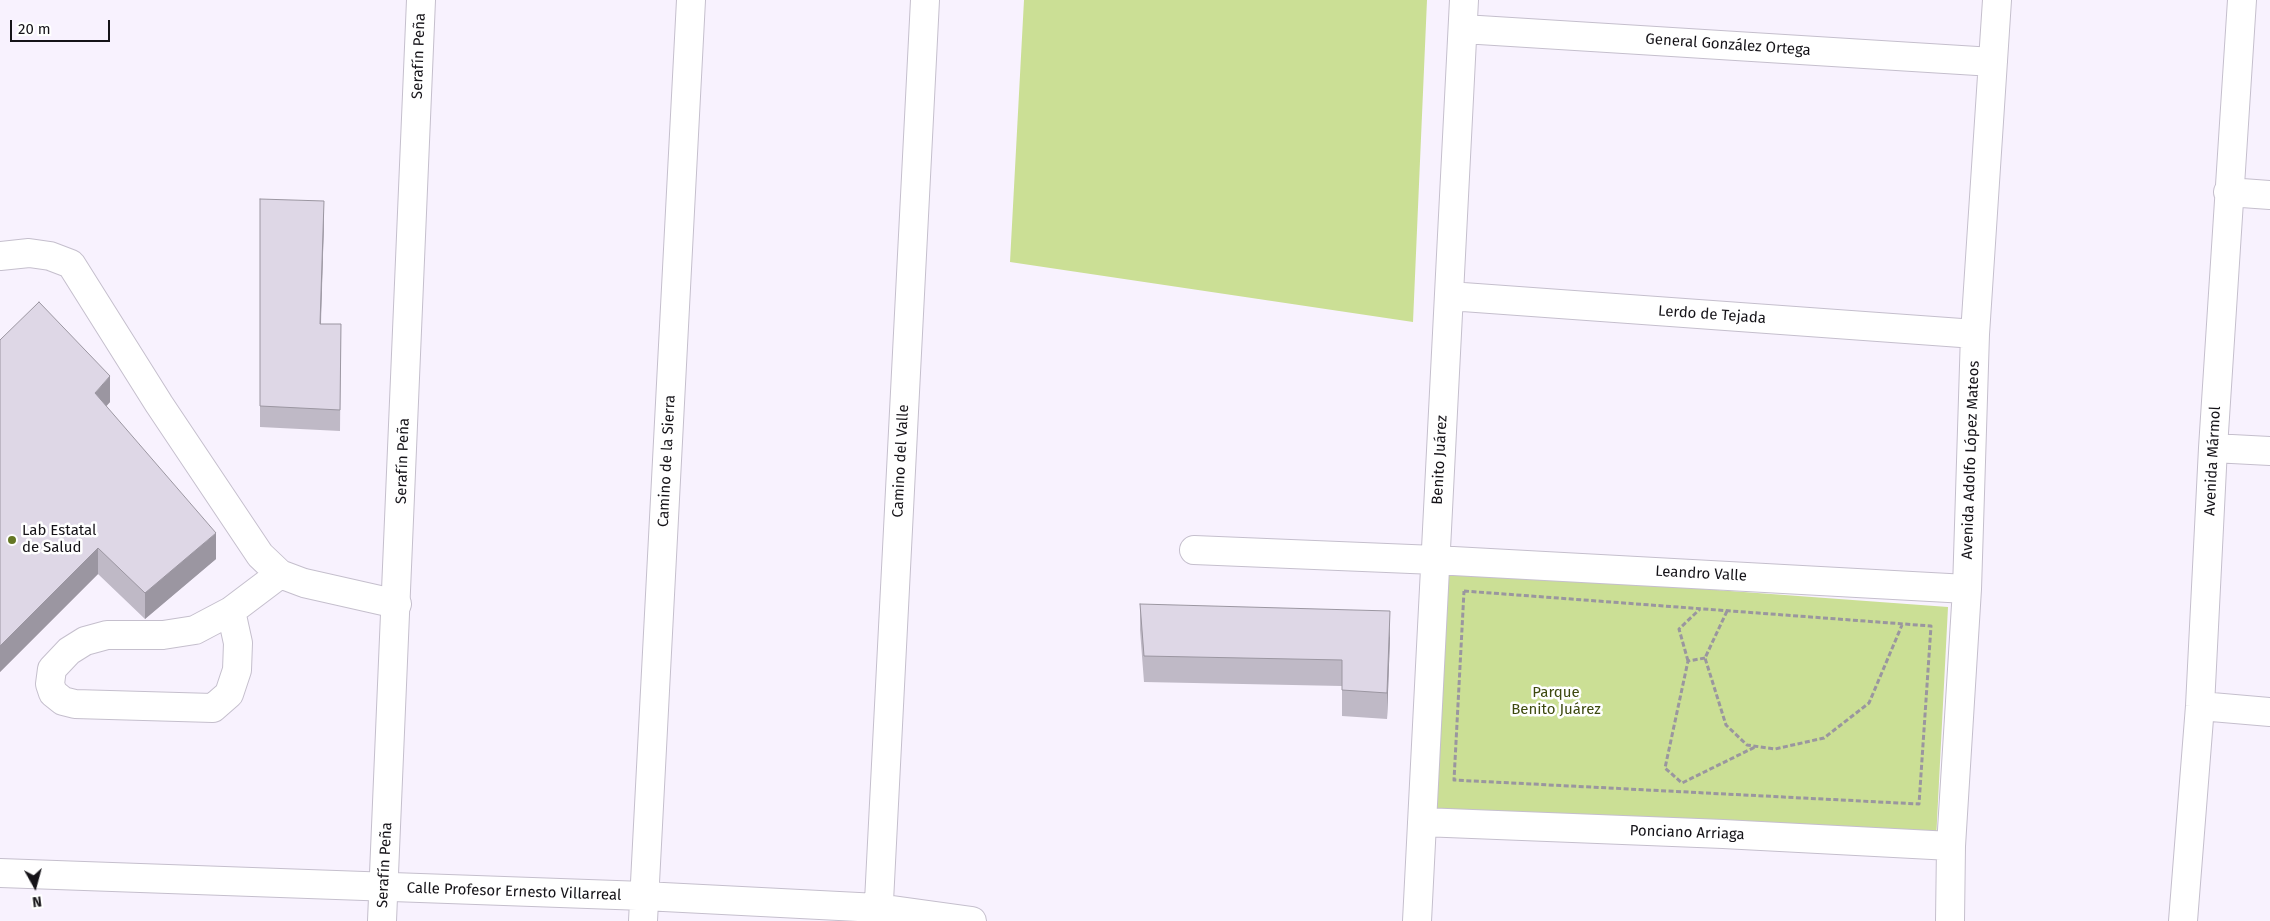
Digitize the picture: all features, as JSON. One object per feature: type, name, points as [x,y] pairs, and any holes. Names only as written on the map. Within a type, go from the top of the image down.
[{"type":"street","name":"Serafín Peña","points":[[382,921],[397,604],[421,0]]},
{"type":"street","name":"Camino de la Sierra","points":[[643,909],[691,0]]},
{"type":"street","name":"Camino del Valle","points":[[878,915],[925,0]]},
{"type":"street","name":"Benito Juárez","points":[[1417,921],[1464,0]]},
{"type":"street","name":"Avenida Adolfo López Mateos","points":[[1950,921],[1951,846],[1967,589],[1976,334],[1996,0]]},
{"type":"street","name":"Avenida Mármol","points":[[2183,921],[2200,706],[2228,192],[2242,0]]},
{"type":"street","name":"General González Ortega","points":[[1463,29],[1993,62]]},
{"type":"street","points":[[2228,192],[2270,195]]},
{"type":"street","points":[[0,256],[29,253],[50,256],[71,264],[159,404],[260,554],[280,574],[304,583],[397,604]]},
{"type":"street","name":"Lerdo de Tejada","points":[[1449,296],[1976,334]]},
{"type":"street","points":[[2213,448],[2270,451]]},
{"type":"street","name":"Leandro Valle","points":[[1194,550],[1435,560],[1967,589]]},
{"type":"street","points":[[231,611],[238,643],[236,670],[229,694],[213,708],[75,704],[63,702],[53,693],[50,684],[52,669],[69,651],[85,641],[107,635],[163,635],[195,630],[231,611],[280,574]]},
{"type":"street","points":[[2200,706],[2270,712]]},
{"type":"street","name":"Ponciano Arriaga","points":[[1422,822],[1723,834],[1951,846]]},
{"type":"street","name":"Calle Profesor Ernesto Villarreal","points":[[0,873],[384,888],[643,909],[878,915],[972,921]]},
{"type":"path","points":[[1464,591],[1727,611],[1932,626],[1919,804],[1454,780],[1464,591]]},
{"type":"path","points":[[1700,609],[1680,629],[1688,661],[1665,768],[1682,783],[1756,746]]},
{"type":"path","points":[[1727,611],[1705,658],[1726,725],[1747,745],[1775,749],[1824,738],[1869,703],[1902,625]]},
{"type":"path","points":[[1688,661],[1705,658]]},
{"type":"green space","points":[[1024,0],[1427,0],[1413,322],[1010,262]]},
{"type":"green space","name":"Parque Benito Juárez","points":[[1444,570],[1948,607],[1936,840],[1422,822]]},
{"type":"building","points":[[260,199],[324,201],[320,324],[341,324],[340,410],[260,406]]},
{"type":"building","points":[[39,302],[110,376],[95,393],[216,533],[145,593],[98,548],[0,646],[0,340]]},
{"type":"building","points":[[1140,604],[1390,611],[1387,693],[1342,690],[1342,660],[1144,656]]},
{"type":"place","name":"Lab Estatal de Salud","points":[[12,540]]}]
